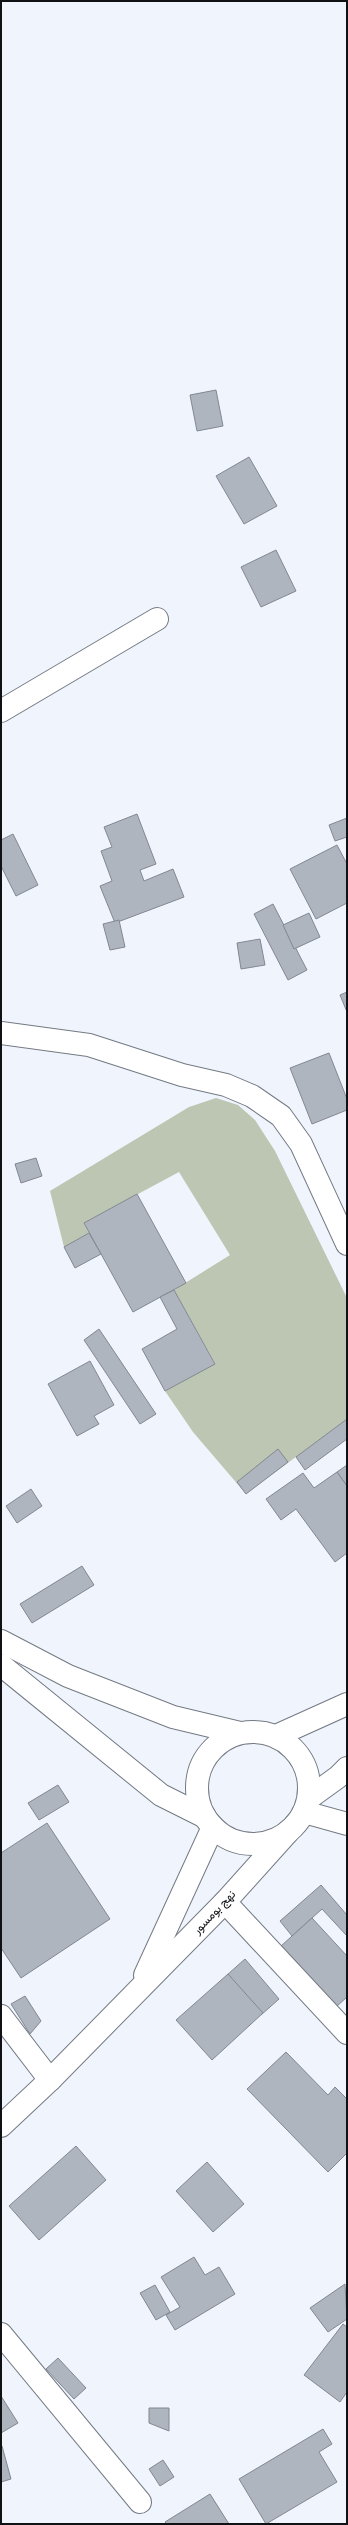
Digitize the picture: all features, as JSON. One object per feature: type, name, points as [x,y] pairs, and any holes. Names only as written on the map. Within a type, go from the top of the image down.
[{"type":"main road","points":[[1,711],[157,619]]},
{"type":"main road","points":[[2,1028],[89,1045],[182,1075],[226,1085],[252,1096],[281,1116],[301,1144],[347,1244]]},
{"type":"main road","points":[[1,1641],[68,1676],[172,1717],[240,1733],[258,1732],[276,1736],[291,1747],[303,1761],[309,1779],[306,1805]]},
{"type":"main road","points":[[1,1665],[161,1794],[209,1822],[229,1838],[249,1844],[270,1842],[288,1832],[306,1805],[347,1768]]},
{"type":"main road","points":[[276,1736],[347,1704]]},
{"type":"main road","points":[[209,1822],[198,1798],[198,1777],[206,1757],[220,1742],[240,1733]]},
{"type":"main road","points":[[306,1805],[347,1824]]},
{"type":"main road","name":"نهج بومسور","points":[[138,1990],[209,1822]]},
{"type":"main road","name":"نهج بومسور","points":[[1,2126],[50,2080],[225,1902],[288,1832]]},
{"type":"main road","points":[[225,1902],[347,2033]]},
{"type":"main road","points":[[1,2016],[50,2080]]},
{"type":"main road","points":[[1,2334],[140,2502]]},
{"type":"green space","points":[[216,1098],[238,1105],[255,1120],[275,1151],[347,1298],[347,1419],[246,1494],[193,1432],[165,1391],[215,1363],[174,1290],[230,1255],[179,1172],[84,1223],[89,1233],[64,1247],[50,1191],[189,1107]]},
{"type":"building","points":[[216,390],[223,426],[197,431],[190,395]]},
{"type":"building","points":[[249,457],[277,506],[244,524],[216,476]]},
{"type":"building","points":[[276,550],[296,591],[261,607],[241,567]]},
{"type":"building","points":[[137,814],[156,864],[140,870],[144,881],[173,869],[184,897],[115,923],[100,886],[112,881],[101,851],[112,847],[104,827]]},
{"type":"building","points":[[347,818],[347,837],[335,841],[329,825]]},
{"type":"building","points":[[13,834],[38,885],[16,896],[1,866],[1,840]]},
{"type":"building","points":[[337,845],[347,864],[347,903],[316,919],[290,869]]},
{"type":"building","points":[[273,904],[307,970],[288,980],[254,914]]},
{"type":"building","points":[[309,913],[320,937],[294,949],[283,925]]},
{"type":"building","points":[[119,920],[125,947],[110,950],[103,924]]},
{"type":"building","points":[[260,939],[265,965],[241,969],[237,943]]},
{"type":"building","points":[[347,992],[347,1012],[340,995]]},
{"type":"building","points":[[329,1053],[347,1099],[347,1110],[312,1124],[290,1068]]},
{"type":"building","points":[[36,1158],[42,1176],[21,1183],[15,1164]]},
{"type":"building","points":[[137,1194],[186,1283],[133,1312],[84,1223]]},
{"type":"building","points":[[89,1233],[101,1254],[75,1268],[64,1247]]},
{"type":"building","points":[[174,1290],[215,1364],[165,1391],[142,1349],[177,1329],[160,1297]]},
{"type":"building","points":[[99,1329],[156,1414],[140,1424],[84,1340]]},
{"type":"building","points":[[90,1361],[114,1405],[94,1416],[99,1424],[77,1436],[48,1384]]},
{"type":"building","points":[[347,1419],[347,1439],[305,1470],[296,1457]]},
{"type":"building","points":[[278,1449],[288,1462],[246,1494],[237,1482]]},
{"type":"building","points":[[347,1465],[347,1486],[337,1472]]},
{"type":"building","points":[[337,1472],[347,1486],[347,1553],[335,1562],[296,1509],[281,1520],[266,1499],[303,1473],[314,1488]]},
{"type":"building","points":[[31,1489],[42,1506],[17,1523],[6,1506]]},
{"type":"building","points":[[82,1566],[94,1585],[32,1623],[20,1604]]},
{"type":"building","points":[[58,1785],[69,1802],[39,1820],[28,1803]]},
{"type":"building","points":[[47,1823],[110,1919],[21,1978],[1,1948],[1,1853]]},
{"type":"building","points":[[321,1885],[347,1915],[347,1936],[322,1909],[292,1936],[280,1921]]},
{"type":"building","points":[[312,1918],[347,1956],[347,1997],[336,2007],[281,1946]]},
{"type":"building","points":[[245,1959],[279,1999],[261,2015],[227,1975]]},
{"type":"building","points":[[228,1974],[263,2013],[212,2060],[176,2020]]},
{"type":"building","points":[[25,1996],[41,2021],[30,2034],[11,2004]]},
{"type":"building","points":[[286,2052],[328,2095],[335,2087],[347,2099],[347,2153],[328,2172],[247,2089]]},
{"type":"building","points":[[76,2146],[106,2180],[39,2240],[9,2206]]},
{"type":"building","points":[[207,2162],[244,2204],[213,2232],[176,2191]]},
{"type":"building","points":[[194,2257],[205,2275],[219,2267],[235,2294],[175,2330],[166,2315],[180,2307],[161,2277]]},
{"type":"building","points":[[345,2284],[347,2319],[328,2332],[310,2308]]},
{"type":"building","points":[[155,2285],[170,2312],[156,2320],[140,2293]]},
{"type":"building","points":[[343,2324],[347,2327],[347,2392],[340,2402],[304,2375]]},
{"type":"building","points":[[58,2358],[86,2388],[74,2399],[46,2369]]},
{"type":"building","points":[[1,2396],[18,2423],[1,2433]]},
{"type":"building","points":[[149,2408],[169,2408],[169,2431],[149,2423]]},
{"type":"building","points":[[323,2429],[332,2444],[319,2452],[337,2482],[266,2524],[239,2479]]},
{"type":"building","points":[[2,2446],[11,2479],[1,2482],[1,2447]]},
{"type":"building","points":[[163,2460],[174,2477],[160,2486],[149,2469]]},
{"type":"building","points":[[210,2494],[229,2524],[167,2524],[165,2522]]}]
